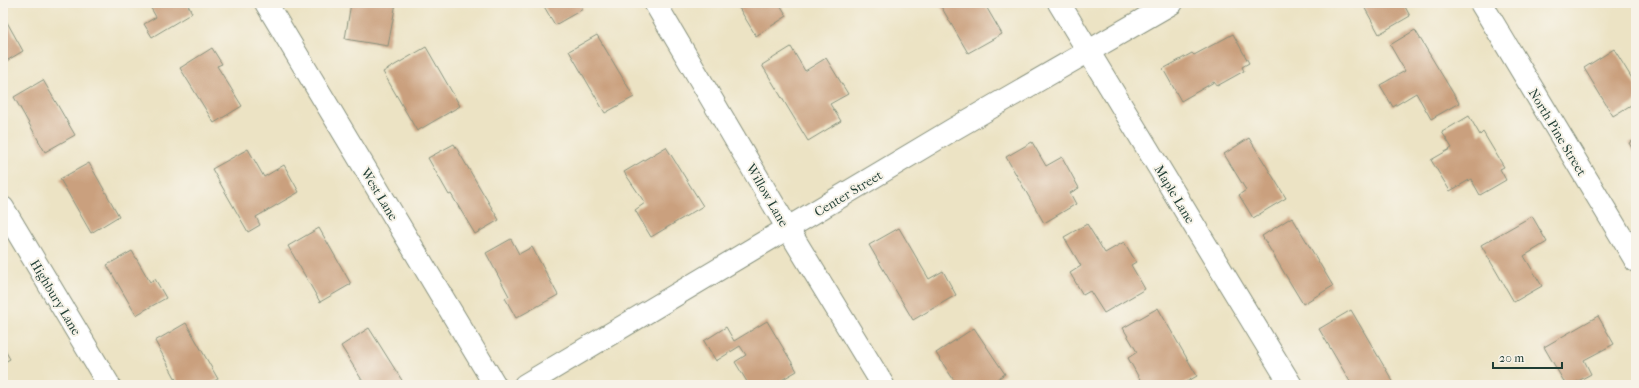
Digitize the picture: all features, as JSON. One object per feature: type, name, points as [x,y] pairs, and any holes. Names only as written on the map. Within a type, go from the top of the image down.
[{"type":"street","name":"West Lane","points":[[266,3],[495,385]]},
{"type":"street","name":"Willow Lane","points":[[655,3],[788,230],[883,385]]},
{"type":"street","name":"Maple Lane","points":[[1059,3],[1291,385]]},
{"type":"street","name":"Center Street","points":[[525,385],[788,230],[952,130],[1172,3]]},
{"type":"street","name":"North Pine Street","points":[[1481,3],[1636,261]]},
{"type":"street","name":"Highbury Lane","points":[[3,208],[109,385]]},
{"type":"building","points":[[148,3],[187,3],[192,13],[152,37],[144,24],[156,17]]},
{"type":"building","points":[[351,3],[396,3],[388,46],[345,39]]},
{"type":"building","points":[[542,3],[580,3],[583,9],[555,25]]},
{"type":"building","points":[[736,3],[779,3],[787,16],[756,36]]},
{"type":"building","points":[[939,3],[984,3],[1002,34],[968,53]]},
{"type":"building","points":[[1362,3],[1403,3],[1410,16],[1379,34]]},
{"type":"building","points":[[3,15],[23,51],[3,63]]},
{"type":"building","points":[[1415,30],[1459,103],[1431,119],[1416,93],[1393,107],[1380,85],[1405,71],[1390,45]]},
{"type":"building","points":[[1233,34],[1249,63],[1242,67],[1244,71],[1217,86],[1214,82],[1181,101],[1163,69],[1192,53],[1194,55]]},
{"type":"building","points":[[597,35],[634,97],[605,113],[569,51]]},
{"type":"building","points":[[426,47],[460,106],[417,131],[383,72]]},
{"type":"building","points":[[791,47],[805,71],[826,58],[848,94],[830,104],[841,121],[808,141],[762,65]]},
{"type":"building","points":[[212,48],[222,64],[217,66],[242,106],[214,123],[180,68]]},
{"type":"building","points":[[1614,49],[1636,85],[1636,102],[1613,116],[1584,68]]},
{"type":"building","points":[[43,80],[75,135],[45,152],[14,97]]},
{"type":"building","points":[[1469,116],[1480,135],[1483,132],[1504,167],[1500,169],[1506,180],[1480,195],[1471,179],[1450,191],[1431,160],[1452,148],[1442,132]]},
{"type":"building","points":[[1249,138],[1286,198],[1253,218],[1239,195],[1246,190],[1224,154]]},
{"type":"building","points":[[1636,140],[1636,155],[1629,143]]},
{"type":"building","points":[[1032,142],[1046,166],[1062,157],[1079,188],[1070,193],[1076,204],[1044,223],[1006,157]]},
{"type":"building","points":[[454,144],[499,220],[475,234],[451,194],[449,195],[428,158]]},
{"type":"building","points":[[666,147],[703,206],[651,237],[635,210],[645,203],[624,172]]},
{"type":"building","points":[[248,149],[264,177],[284,165],[299,192],[256,217],[260,225],[248,232],[212,169]]},
{"type":"building","points":[[89,163],[119,216],[91,233],[60,179]]},
{"type":"building","points":[[1532,216],[1547,242],[1524,256],[1542,286],[1514,302],[1481,245]]},
{"type":"building","points":[[1292,217],[1333,286],[1303,304],[1262,236]]},
{"type":"building","points":[[1087,224],[1105,253],[1124,242],[1136,262],[1131,265],[1145,289],[1104,313],[1090,291],[1083,295],[1070,273],[1081,266],[1064,237]]},
{"type":"building","points":[[319,228],[351,284],[320,302],[288,246]]},
{"type":"building","points":[[899,228],[929,279],[943,271],[956,295],[913,320],[869,245]]},
{"type":"building","points":[[511,239],[519,254],[532,247],[558,295],[516,318],[505,298],[509,296],[486,253]]},
{"type":"building","points":[[132,251],[150,282],[155,279],[166,298],[136,315],[107,265]]},
{"type":"building","points":[[1158,308],[1197,376],[1181,385],[1143,385],[1128,358],[1137,352],[1123,328]]},
{"type":"building","points":[[1351,310],[1395,385],[1352,385],[1319,329]]},
{"type":"building","points":[[1598,316],[1614,344],[1584,360],[1591,374],[1571,385],[1566,385],[1544,347]]},
{"type":"building","points":[[767,321],[797,371],[773,385],[749,385],[735,362],[746,355],[740,346],[716,361],[704,341],[726,327],[734,341]]},
{"type":"building","points":[[186,323],[218,379],[206,385],[179,385],[155,341]]},
{"type":"building","points":[[369,328],[403,382],[399,385],[365,385],[341,346]]},
{"type":"building","points":[[974,328],[1005,374],[997,379],[1001,385],[957,385],[936,353]]},
{"type":"building","points":[[3,347],[10,359],[3,363]]}]
